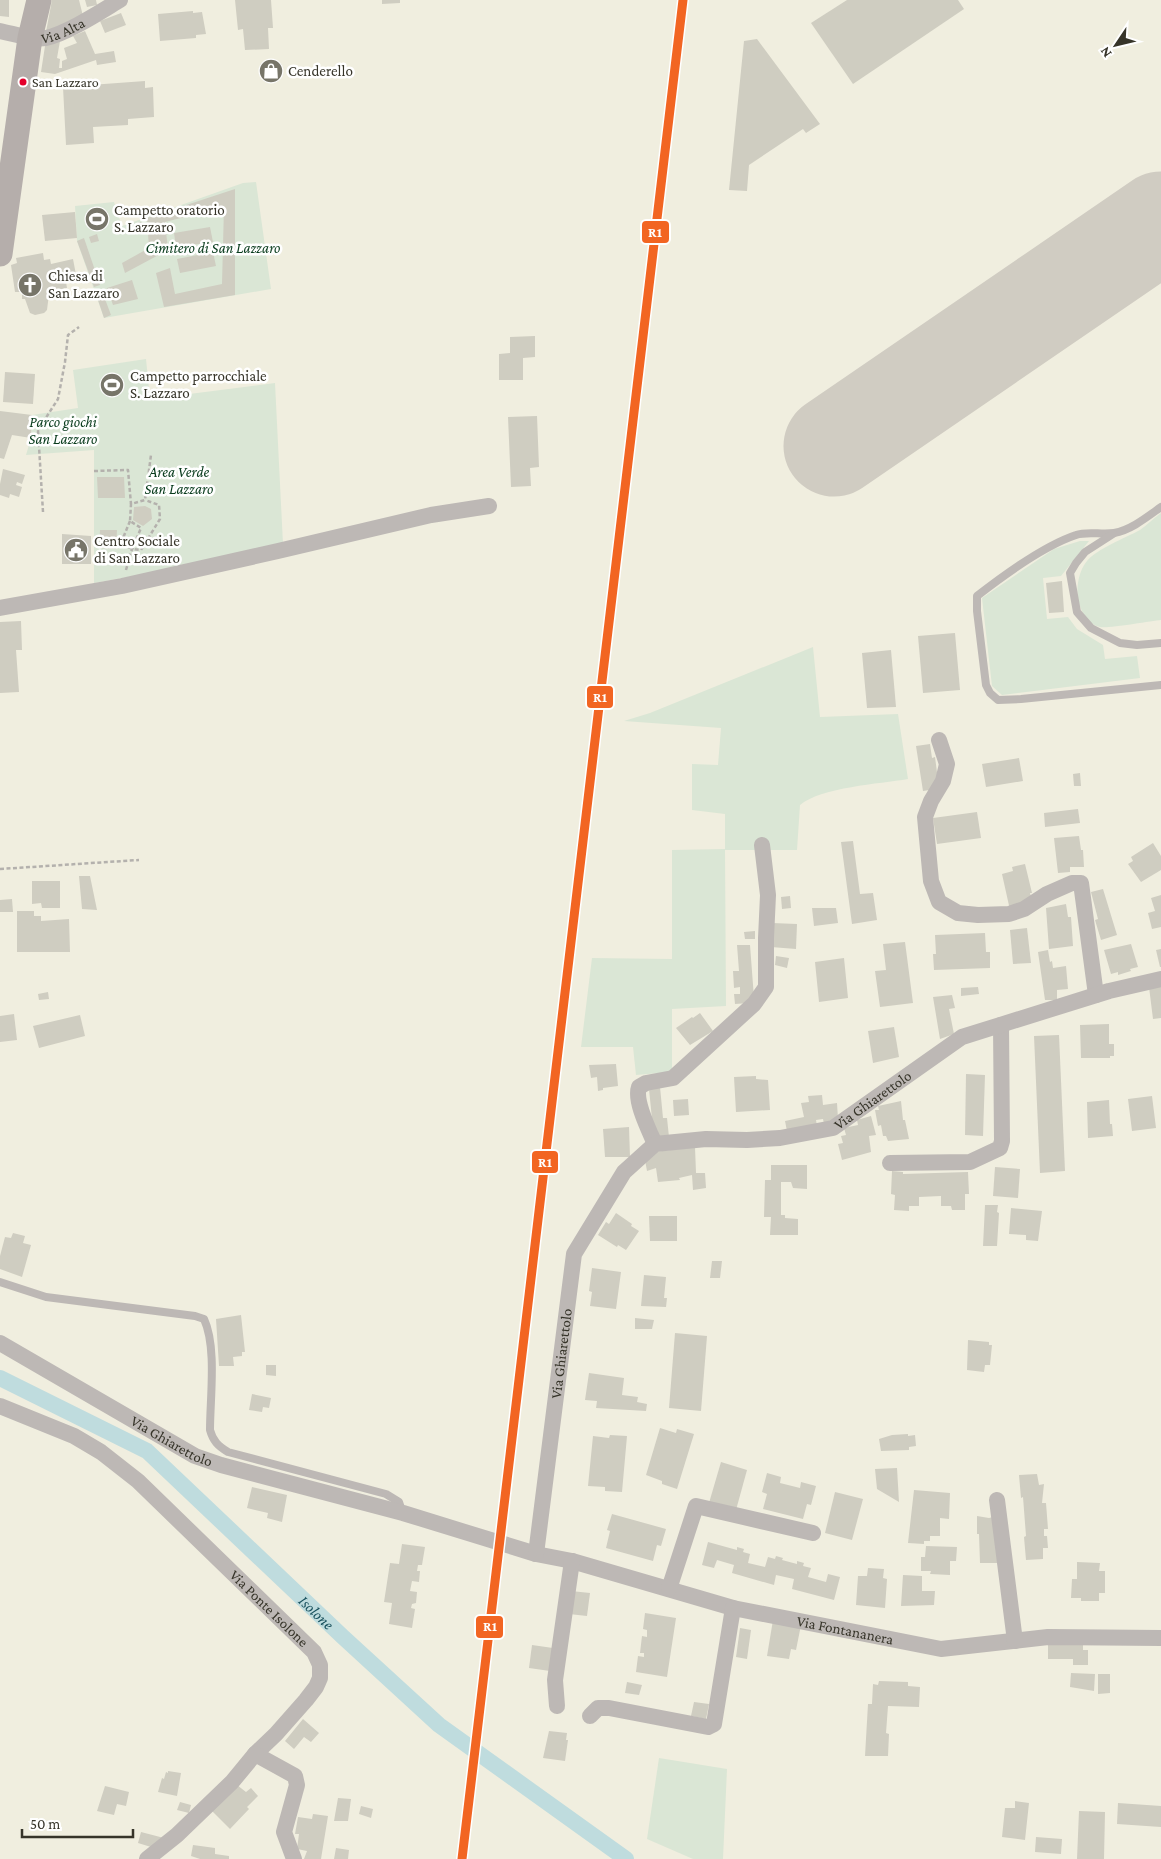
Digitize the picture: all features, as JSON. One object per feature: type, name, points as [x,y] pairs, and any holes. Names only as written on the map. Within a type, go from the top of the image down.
[{"type":"main road","points":[[0,254],[30,38],[39,0]]},
{"type":"street","name":"Via Alta","points":[[30,38],[47,38],[80,24],[120,0]]},
{"type":"street","points":[[0,31],[30,38]]},
{"type":"street","points":[[0,608],[122,586],[430,515],[489,506]]},
{"type":"street","points":[[939,740],[947,764],[943,781],[931,801],[925,817],[931,882],[939,902],[958,913],[978,915],[1009,914],[1024,910],[1046,894],[1072,883],[1081,883],[1096,995]]},
{"type":"street","points":[[655,1144],[644,1120],[638,1092],[639,1087],[673,1078],[754,1004],[766,987],[768,896],[762,845]]},
{"type":"street","name":"Via Ghiarettolo","points":[[0,1343],[195,1456],[221,1465],[403,1513],[536,1554],[574,1254],[624,1172],[655,1144],[772,1138],[820,1132],[833,1128],[962,1037],[1096,995],[1161,978]]},
{"type":"street","points":[[890,1163],[970,1162],[1000,1148],[1002,1141],[1001,1024]]},
{"type":"street","name":"Via Ponte Isolone","points":[[0,1406],[74,1436],[100,1452],[138,1481],[314,1652],[320,1665],[320,1678],[316,1687],[276,1734],[255,1754],[232,1782],[177,1835],[147,1859]]},
{"type":"street","points":[[997,1500],[1016,1641]]},
{"type":"street","points":[[669,1589],[696,1506],[813,1533]]},
{"type":"street","name":"Via Fontananera","points":[[536,1554],[572,1561],[733,1608],[941,1649],[1048,1637],[1161,1638]]},
{"type":"street","points":[[556,1706],[555,1680],[572,1561]]},
{"type":"street","points":[[590,1716],[598,1708],[609,1708],[708,1727],[714,1724],[733,1608]]},
{"type":"street","points":[[255,1754],[295,1776],[297,1785],[284,1832],[294,1859]]},
{"type":"lane","points":[[1161,507],[1137,524],[1115,533],[1085,552],[1070,573],[1076,612],[1091,628],[1120,643],[1137,645],[1161,642]]},
{"type":"lane","points":[[1115,533],[1077,534],[1050,546],[994,582],[977,596],[977,611],[986,685],[990,693],[998,700],[1161,686]]},
{"type":"lane","points":[[0,1282],[46,1297],[195,1316],[204,1319],[208,1327],[211,1344],[210,1430],[212,1438],[217,1445],[228,1452],[386,1494],[399,1502],[403,1513]]},
{"type":"path","points":[[43,512],[38,430],[58,399],[68,334],[79,327]]},
{"type":"path","points":[[145,500],[151,455]]},
{"type":"path","points":[[94,471],[128,470],[131,504],[130,521],[121,543],[141,550],[160,519],[159,505],[145,500],[131,504]]},
{"type":"path","points":[[122,586],[132,548],[141,528],[130,521]]},
{"type":"path","points":[[0,869],[139,860]]},
{"type":"green space","name":"Cimitero di San Lazzaro","points":[[256,182],[271,289],[104,318],[77,241],[75,206],[114,202],[122,226],[243,183]]},
{"type":"green space","name":"Area Verde San Lazzaro","points":[[146,359],[150,399],[275,383],[283,544],[94,583],[94,450],[26,455],[31,438],[32,415],[78,408],[73,370]]},
{"type":"green space","points":[[1161,513],[1161,620],[1111,627],[1100,627],[1091,623],[1080,607],[1078,598],[1077,589],[1084,565],[1097,552],[1140,530]]},
{"type":"green space","points":[[1080,541],[1089,541],[1061,576],[1043,578],[1047,619],[1068,617],[1077,629],[1103,645],[1105,659],[1137,656],[1140,678],[1002,695],[992,686],[982,598],[1054,549]]},
{"type":"green space","points":[[813,647],[820,717],[898,714],[908,779],[836,790],[810,799],[800,805],[797,850],[725,850],[726,1006],[672,1009],[672,1072],[636,1075],[633,1047],[581,1047],[592,958],[672,959],[672,850],[725,849],[725,814],[692,810],[692,764],[718,765],[721,728],[624,721],[650,713]]},
{"type":"green space","points":[[659,1758],[727,1769],[723,1859],[693,1859],[647,1839]]},
{"type":"building","points":[[0,0],[9,0],[9,17],[0,16]]},
{"type":"building","points":[[52,0],[79,0],[83,16],[46,32]]},
{"type":"building","points":[[85,0],[96,0],[97,5],[87,7]]},
{"type":"building","points":[[235,0],[271,0],[273,28],[268,28],[269,49],[245,50],[243,29],[238,30]]},
{"type":"building","points":[[382,0],[400,0],[400,3],[382,4]]},
{"type":"building","points":[[847,0],[958,0],[964,9],[853,84],[811,23]]},
{"type":"building","points":[[193,11],[193,13],[202,12],[206,34],[196,35],[196,38],[160,41],[158,14]]},
{"type":"building","points":[[121,13],[126,25],[105,33],[100,21]]},
{"type":"building","points":[[85,31],[95,54],[114,51],[116,62],[97,65],[96,60],[55,74],[41,72],[45,46],[60,41],[57,58],[60,59],[59,68],[62,68],[62,61],[67,59],[64,48],[77,43],[73,36]]},
{"type":"building","points":[[757,39],[820,124],[806,133],[803,129],[749,165],[747,191],[729,190],[744,41]]},
{"type":"building","points":[[145,81],[145,88],[153,87],[154,117],[128,119],[128,125],[93,127],[94,143],[66,145],[63,87]]},
{"type":"building","points":[[235,189],[235,295],[164,307],[156,273],[170,268],[175,294],[222,284],[224,207],[165,222],[168,250],[125,273],[122,263],[149,248],[147,218]]},
{"type":"building","points":[[75,212],[77,238],[45,241],[42,215]]},
{"type":"building","points":[[142,222],[143,231],[138,232],[137,223]]},
{"type":"building","points":[[210,227],[213,242],[176,247],[174,233]]},
{"type":"building","points":[[97,234],[99,241],[91,243],[89,237]]},
{"type":"building","points":[[84,238],[100,285],[94,287],[77,241]]},
{"type":"building","points":[[213,252],[216,266],[180,273],[177,259]]},
{"type":"building","name":"Chiesa di San Lazzaro","points":[[43,253],[44,260],[50,259],[51,264],[73,259],[77,280],[66,282],[67,288],[56,290],[57,293],[49,294],[47,310],[44,313],[35,315],[30,313],[25,299],[22,299],[22,292],[15,292],[11,265],[17,263],[16,258]]},
{"type":"building","points":[[132,280],[138,299],[113,305],[107,288]]},
{"type":"building","points":[[102,291],[111,315],[104,318],[96,294]]},
{"type":"building","points":[[535,336],[535,357],[523,358],[523,380],[499,380],[499,354],[510,353],[510,337]]},
{"type":"building","points":[[5,372],[35,374],[33,404],[3,402]]},
{"type":"building","points":[[0,411],[32,415],[31,438],[12,435],[4,459],[0,458]]},
{"type":"building","points":[[537,416],[539,467],[530,468],[531,486],[511,487],[508,417]]},
{"type":"building","points":[[3,469],[25,475],[22,484],[17,482],[16,485],[22,487],[19,497],[10,494],[9,498],[0,495]]},
{"type":"building","points":[[97,477],[124,477],[125,498],[98,498]]},
{"type":"building","points":[[145,506],[151,509],[152,519],[143,526],[133,520],[134,507]]},
{"type":"building","points":[[100,530],[117,530],[116,549],[99,548]]},
{"type":"building","name":"Centro Sociale di San Lazzaro","points":[[62,534],[91,536],[91,564],[62,564]]},
{"type":"building","points":[[1062,581],[1064,612],[1049,613],[1046,583]]},
{"type":"building","points":[[21,621],[22,650],[16,650],[19,692],[0,693],[0,622]]},
{"type":"building","points":[[955,633],[960,690],[923,693],[918,636]]},
{"type":"building","points":[[891,650],[896,707],[867,708],[862,653]]},
{"type":"building","points":[[930,744],[932,758],[935,757],[938,780],[936,789],[923,791],[916,746]]},
{"type":"building","points":[[1019,758],[1023,781],[986,787],[982,764]]},
{"type":"building","points":[[1080,773],[1081,786],[1074,786],[1073,774]]},
{"type":"building","points":[[1078,809],[1080,823],[1045,827],[1044,813]]},
{"type":"building","points":[[977,812],[981,838],[937,844],[933,818]]},
{"type":"building","points":[[1079,836],[1081,850],[1083,850],[1084,867],[1070,867],[1070,872],[1058,873],[1054,838]]},
{"type":"building","points":[[853,841],[860,894],[873,893],[877,920],[852,924],[841,842]]},
{"type":"building","points":[[1153,843],[1161,856],[1161,870],[1141,882],[1128,864],[1133,861],[1131,857]]},
{"type":"building","points":[[1025,864],[1032,901],[1010,910],[1002,874],[1013,871],[1012,867]]},
{"type":"building","points":[[79,876],[90,876],[97,910],[82,909]]},
{"type":"building","points":[[32,881],[60,881],[60,908],[42,908],[41,903],[32,904]]},
{"type":"building","points":[[1103,889],[1117,935],[1101,940],[1095,920],[1098,919],[1091,892]]},
{"type":"building","points":[[1161,895],[1161,927],[1152,929],[1148,913],[1155,911],[1151,898]]},
{"type":"building","points":[[790,896],[791,908],[782,909],[781,897]]},
{"type":"building","points":[[12,899],[13,912],[0,912],[0,900]]},
{"type":"building","points":[[1066,904],[1068,917],[1071,917],[1073,946],[1049,949],[1046,908]]},
{"type":"building","points":[[812,908],[836,908],[838,923],[814,926]]},
{"type":"building","points":[[17,911],[34,911],[34,916],[41,916],[41,921],[69,919],[70,952],[17,952]]},
{"type":"building","points":[[772,923],[797,924],[796,949],[771,947]]},
{"type":"building","points":[[1027,928],[1031,963],[1013,964],[1010,930]]},
{"type":"building","points":[[755,931],[755,939],[745,939],[744,932]]},
{"type":"building","points":[[985,933],[986,952],[990,952],[990,968],[934,970],[933,954],[936,954],[935,935]]},
{"type":"building","points":[[905,942],[913,1003],[880,1007],[875,971],[886,970],[883,944]]},
{"type":"building","points":[[1131,944],[1138,967],[1118,975],[1118,972],[1111,974],[1104,950]]},
{"type":"building","points":[[737,945],[750,945],[754,998],[749,1003],[735,1004],[734,994],[740,994],[740,987],[734,988],[733,971],[739,971]]},
{"type":"building","points":[[1161,949],[1161,967],[1160,967],[1156,950]]},
{"type":"building","points":[[1048,950],[1053,968],[1066,966],[1068,989],[1057,990],[1057,1000],[1045,1000],[1038,952]]},
{"type":"building","points":[[776,956],[789,958],[787,968],[775,965]]},
{"type":"building","points":[[844,958],[848,998],[819,1002],[815,962]]},
{"type":"building","points":[[1161,986],[1161,1018],[1153,1019],[1149,987]]},
{"type":"building","points":[[978,987],[979,994],[961,996],[961,988]]},
{"type":"building","points":[[48,992],[49,999],[39,1000],[38,994]]},
{"type":"building","points":[[952,995],[955,1008],[949,1009],[954,1034],[940,1039],[933,997]]},
{"type":"building","points":[[700,1013],[713,1031],[690,1045],[676,1028]]},
{"type":"building","points":[[14,1014],[17,1040],[0,1042],[0,1016]]},
{"type":"building","points":[[80,1015],[85,1036],[39,1048],[33,1026]]},
{"type":"building","points":[[1109,1024],[1109,1044],[1114,1044],[1114,1056],[1110,1056],[1110,1058],[1081,1058],[1080,1025]]},
{"type":"building","points":[[894,1027],[899,1057],[873,1063],[868,1031]]},
{"type":"building","points":[[1059,1035],[1065,1171],[1040,1173],[1034,1036]]},
{"type":"building","points":[[616,1064],[618,1086],[603,1088],[603,1090],[598,1091],[597,1077],[591,1078],[589,1065]]},
{"type":"building","points":[[966,1074],[985,1075],[983,1136],[965,1135]]},
{"type":"building","points":[[756,1076],[756,1079],[768,1080],[770,1110],[736,1112],[734,1077]]},
{"type":"building","points":[[660,1087],[663,1118],[667,1118],[669,1137],[658,1138],[657,1129],[653,1129],[649,1089]]},
{"type":"building","points":[[822,1095],[823,1105],[837,1103],[838,1119],[824,1124],[823,1119],[816,1120],[817,1126],[787,1131],[785,1121],[804,1117],[801,1103],[809,1102],[808,1096]]},
{"type":"building","points":[[1152,1096],[1156,1128],[1132,1131],[1128,1099]]},
{"type":"building","points":[[688,1099],[689,1115],[674,1116],[673,1100]]},
{"type":"building","points":[[1109,1100],[1110,1124],[1112,1124],[1113,1136],[1088,1138],[1087,1102]]},
{"type":"building","points":[[901,1101],[903,1120],[905,1120],[909,1139],[888,1141],[886,1136],[883,1136],[881,1125],[878,1126],[875,1110],[879,1110],[878,1106]]},
{"type":"building","points":[[871,1116],[876,1135],[869,1136],[871,1152],[842,1160],[838,1144],[843,1143],[841,1136],[846,1135],[844,1128],[858,1125],[857,1120]]},
{"type":"building","points":[[629,1127],[630,1157],[605,1157],[603,1129]]},
{"type":"building","points":[[695,1147],[696,1173],[705,1173],[706,1188],[693,1190],[692,1175],[679,1178],[680,1180],[658,1182],[656,1168],[647,1171],[645,1160],[654,1152]]},
{"type":"building","points":[[771,1165],[807,1165],[807,1189],[793,1188],[791,1182],[781,1182],[781,1215],[785,1215],[785,1218],[798,1219],[798,1235],[770,1235],[771,1217],[764,1217],[765,1180],[771,1180]]},
{"type":"building","points":[[995,1167],[1020,1169],[1018,1198],[993,1196]]},
{"type":"building","points":[[892,1171],[903,1172],[903,1174],[968,1172],[969,1194],[965,1194],[965,1210],[952,1210],[951,1206],[941,1206],[941,1196],[919,1197],[919,1206],[909,1206],[909,1211],[894,1210],[895,1195],[891,1194]]},
{"type":"building","points":[[985,1205],[998,1205],[997,1246],[983,1246]]},
{"type":"building","points":[[1011,1208],[1042,1211],[1038,1241],[1026,1240],[1026,1235],[1009,1234]]},
{"type":"building","points":[[616,1213],[639,1231],[626,1250],[618,1245],[617,1247],[598,1235],[606,1222],[609,1224]]},
{"type":"building","points":[[649,1216],[677,1216],[677,1241],[650,1241]]},
{"type":"building","points":[[13,1233],[25,1236],[23,1243],[31,1245],[22,1277],[0,1269],[0,1256],[5,1237],[11,1238]]},
{"type":"building","points":[[712,1261],[722,1261],[720,1278],[710,1278]]},
{"type":"building","points":[[592,1268],[621,1272],[616,1309],[590,1306],[592,1292],[589,1291]]},
{"type":"building","points":[[644,1275],[666,1277],[664,1298],[667,1298],[666,1307],[641,1306]]},
{"type":"building","points":[[241,1315],[245,1352],[242,1352],[242,1356],[233,1357],[234,1366],[219,1366],[216,1319]]},
{"type":"building","points":[[635,1318],[654,1320],[652,1329],[635,1329]]},
{"type":"building","points":[[675,1333],[707,1336],[701,1411],[669,1408]]},
{"type":"building","points":[[968,1340],[989,1342],[989,1345],[992,1345],[990,1365],[985,1365],[984,1372],[967,1370]]},
{"type":"building","points":[[266,1365],[276,1365],[276,1376],[266,1375]]},
{"type":"building","points":[[589,1373],[624,1378],[622,1395],[638,1397],[637,1402],[647,1404],[646,1411],[596,1408],[597,1401],[585,1400]]},
{"type":"building","points":[[252,1394],[271,1398],[269,1408],[263,1407],[262,1412],[249,1410]]},
{"type":"building","points":[[660,1428],[676,1433],[677,1429],[694,1434],[677,1489],[662,1484],[662,1481],[646,1475]]},
{"type":"building","points":[[908,1434],[908,1436],[915,1435],[916,1446],[909,1447],[909,1450],[881,1451],[879,1439],[892,1435]]},
{"type":"building","points":[[610,1435],[627,1436],[622,1492],[605,1491],[605,1487],[588,1486],[593,1436],[609,1438]]},
{"type":"building","points":[[721,1462],[747,1470],[736,1510],[709,1503]]},
{"type":"building","points":[[897,1468],[899,1502],[877,1489],[875,1469]]},
{"type":"building","points":[[767,1473],[781,1477],[780,1483],[800,1488],[801,1482],[816,1486],[811,1505],[807,1504],[803,1519],[763,1509],[767,1494],[762,1492]]},
{"type":"building","points":[[1037,1474],[1039,1485],[1044,1484],[1042,1503],[1046,1503],[1048,1529],[1044,1529],[1044,1536],[1047,1536],[1048,1548],[1043,1548],[1043,1559],[1026,1560],[1023,1497],[1021,1498],[1019,1475]]},
{"type":"building","points":[[252,1487],[287,1495],[282,1522],[267,1518],[268,1513],[247,1508]]},
{"type":"building","points":[[914,1490],[950,1493],[949,1519],[940,1518],[940,1536],[930,1536],[930,1541],[924,1541],[924,1544],[908,1543]]},
{"type":"building","points":[[835,1492],[863,1499],[852,1540],[825,1533]]},
{"type":"building","points":[[612,1514],[666,1529],[661,1546],[657,1545],[653,1561],[606,1548],[610,1531],[607,1530]]},
{"type":"building","points":[[977,1516],[989,1518],[997,1516],[1004,1563],[980,1563]]},
{"type":"building","points":[[708,1542],[737,1550],[737,1547],[744,1549],[743,1552],[750,1554],[748,1563],[765,1567],[768,1557],[775,1559],[776,1556],[783,1558],[782,1560],[797,1564],[797,1561],[804,1563],[803,1566],[811,1568],[808,1577],[826,1582],[828,1574],[840,1577],[834,1600],[792,1589],[794,1579],[776,1575],[774,1585],[732,1573],[734,1565],[717,1560],[714,1568],[702,1565]]},
{"type":"building","points":[[402,1544],[425,1547],[422,1565],[418,1565],[417,1571],[420,1571],[419,1582],[412,1581],[410,1591],[417,1592],[416,1603],[412,1604],[411,1608],[415,1609],[412,1628],[389,1624],[392,1603],[384,1602],[390,1563],[399,1564]]},
{"type":"building","points":[[926,1546],[957,1547],[956,1561],[950,1561],[950,1575],[930,1574],[931,1571],[921,1571],[921,1557],[925,1557]]},
{"type":"building","points":[[1077,1562],[1100,1563],[1099,1571],[1105,1571],[1105,1593],[1099,1593],[1099,1601],[1081,1601],[1081,1598],[1071,1598],[1072,1579],[1077,1579]]},
{"type":"building","points":[[868,1568],[884,1569],[883,1578],[887,1579],[885,1608],[856,1605],[858,1576],[867,1576]]},
{"type":"building","points":[[903,1575],[922,1576],[922,1591],[935,1591],[934,1605],[901,1606]]},
{"type":"building","points":[[571,1591],[590,1593],[587,1616],[569,1614]]},
{"type":"building","points":[[645,1613],[676,1618],[667,1677],[636,1672],[638,1656],[644,1657],[644,1653],[640,1653],[642,1636],[647,1637],[647,1630],[643,1629]]},
{"type":"building","points":[[773,1620],[801,1625],[796,1650],[791,1649],[789,1659],[767,1656]]},
{"type":"building","points":[[740,1628],[751,1630],[747,1659],[736,1657]]},
{"type":"building","points":[[1048,1643],[1083,1643],[1083,1650],[1088,1650],[1088,1665],[1073,1665],[1073,1659],[1048,1659]]},
{"type":"building","points":[[532,1645],[553,1648],[550,1671],[529,1668]]},
{"type":"building","points":[[1071,1673],[1095,1674],[1094,1691],[1070,1687]]},
{"type":"building","points":[[1098,1674],[1110,1674],[1110,1693],[1098,1694]]},
{"type":"building","points":[[879,1681],[908,1682],[908,1686],[920,1687],[919,1707],[888,1706],[886,1733],[889,1734],[888,1756],[865,1756],[868,1704],[872,1704],[873,1684],[878,1685]]},
{"type":"building","points":[[627,1682],[642,1685],[639,1695],[625,1693]]},
{"type":"building","points":[[694,1702],[709,1704],[706,1719],[691,1716]]},
{"type":"building","points":[[303,1719],[319,1733],[311,1742],[304,1737],[294,1749],[285,1741]]},
{"type":"building","points":[[549,1731],[567,1733],[565,1761],[543,1758]]},
{"type":"building","points":[[168,1771],[181,1773],[177,1796],[158,1792],[162,1778],[164,1779]]},
{"type":"building","points":[[237,1785],[246,1792],[251,1788],[258,1796],[247,1807],[249,1809],[230,1829],[212,1811]]},
{"type":"building","points":[[105,1786],[129,1792],[126,1806],[117,1804],[114,1815],[97,1811]]},
{"type":"building","points":[[338,1798],[351,1799],[348,1821],[334,1821]]},
{"type":"building","points":[[1015,1801],[1029,1803],[1025,1840],[1002,1837],[1005,1808],[1015,1808]]},
{"type":"building","points":[[180,1802],[191,1805],[189,1813],[177,1810]]},
{"type":"building","points":[[1118,1803],[1161,1806],[1161,1827],[1117,1824]]},
{"type":"building","points":[[361,1806],[373,1809],[371,1818],[359,1814]]},
{"type":"building","points":[[1079,1811],[1105,1812],[1104,1859],[1077,1859]]},
{"type":"building","points":[[313,1814],[328,1816],[321,1859],[304,1859],[307,1851],[297,1849],[299,1834],[295,1834],[298,1817],[312,1819]]},
{"type":"building","points":[[141,1832],[164,1838],[151,1847],[138,1843]]},
{"type":"building","points":[[1036,1837],[1062,1839],[1061,1854],[1035,1852]]},
{"type":"building","points":[[193,1845],[215,1848],[215,1854],[229,1856],[229,1859],[200,1859],[191,1856]]},
{"type":"building","points":[[336,1848],[349,1850],[348,1859],[334,1859]]},
{"type":"waterway","name":"Isolone","points":[[0,1378],[147,1451],[343,1637],[439,1725],[626,1859]]},
{"type":"runway","points":[[834,446],[1161,222]]},
{"type":"transit line","name":"R1","points":[[462,1859],[683,0]]},
{"type":"place","name":"Cenderello","points":[[271,71]]},
{"type":"place","name":"San Lazzaro","points":[[23,82]]},
{"type":"place","name":"Campetto oratorio S. Lazzaro","points":[[97,219]]},
{"type":"place","name":"Chiesa di San Lazzaro","points":[[30,285]]},
{"type":"place","name":"Campetto parrocchiale S. Lazzaro","points":[[112,385]]},
{"type":"place","name":"Centro Sociale di San Lazzaro","points":[[76,550]]},
{"type":"park label","name":"Parco giochi San Lazzaro","points":[[63,430]]}]
